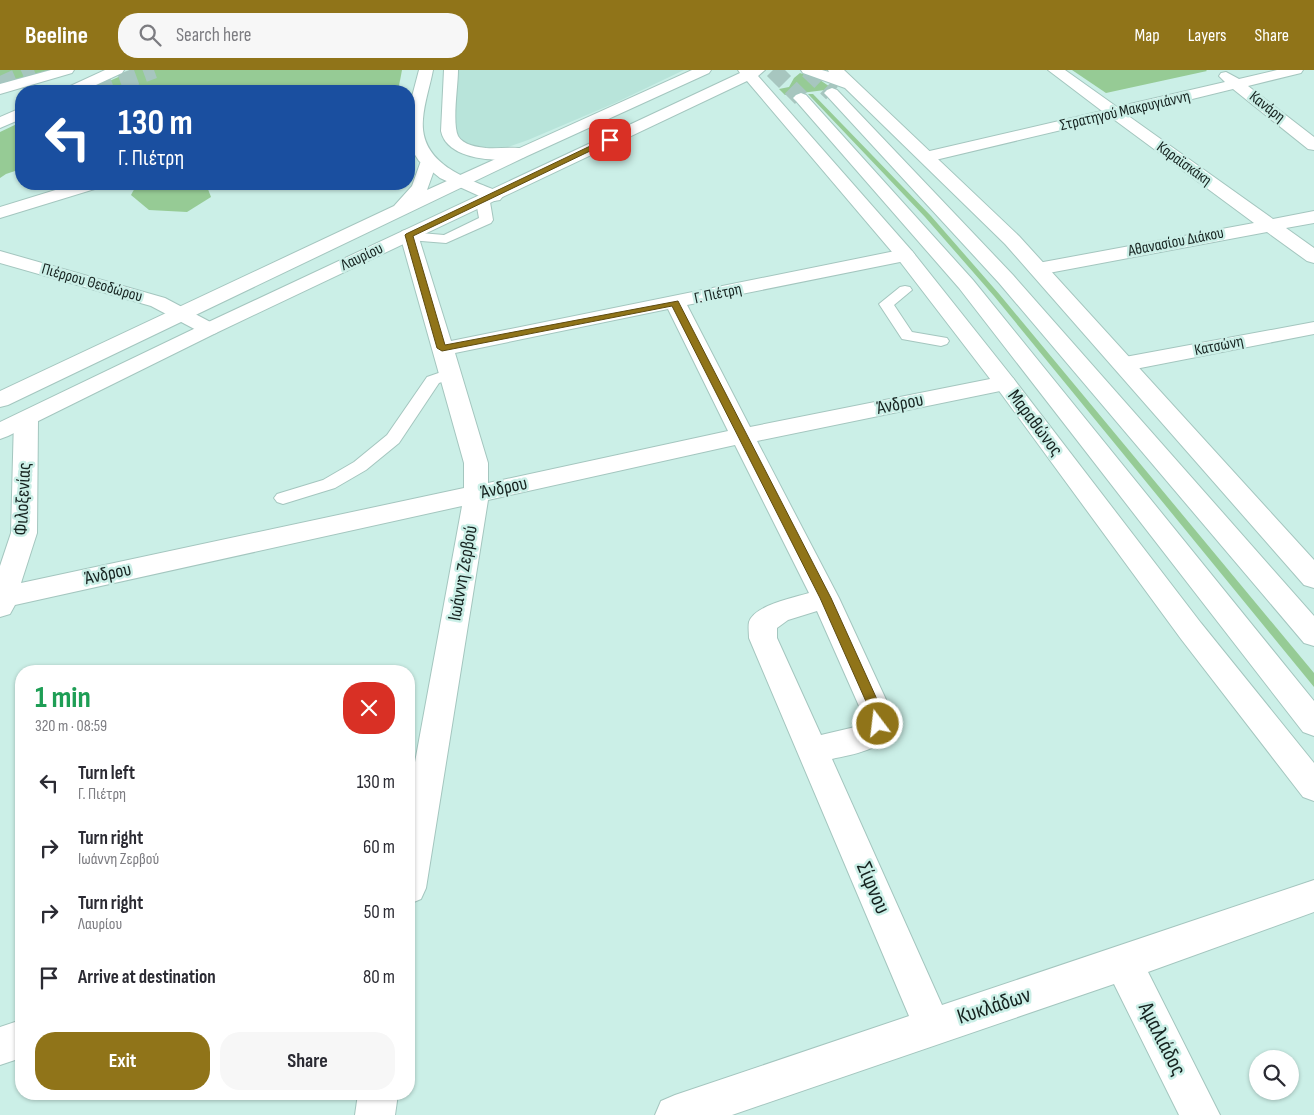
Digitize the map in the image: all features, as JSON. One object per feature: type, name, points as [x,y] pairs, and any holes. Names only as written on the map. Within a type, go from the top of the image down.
[{"type":"main road","points":[[0,89],[67,70]]},
{"type":"main road","points":[[83,85],[117,70]]},
{"type":"main road","points":[[426,70],[415,126],[415,136],[422,154],[428,162],[488,199]]},
{"type":"main road","points":[[451,70],[450,136],[461,147],[471,151],[494,154],[519,153]]},
{"type":"main road","name":"Λαυρίου","points":[[0,400],[462,182],[519,153],[704,70]]},
{"type":"main road","points":[[808,70],[841,89],[927,157],[1038,269],[1125,364],[1314,578]]},
{"type":"main road","points":[[835,70],[841,89],[1314,635]]},
{"type":"main road","name":"Καραϊσκάκη","points":[[1055,70],[1314,257]]},
{"type":"main road","name":"Κανάρη","points":[[1219,70],[1314,145]]},
{"type":"main road","name":"Στρατηγού Μακρυγιάννη","points":[[927,157],[1296,70]]},
{"type":"main road","name":"Λαυρίου","points":[[0,431],[209,329],[688,103],[750,71]]},
{"type":"main road","name":"Μαραθώνος","points":[[750,71],[784,115],[905,255],[1005,383],[1190,631],[1314,787]]},
{"type":"main road","points":[[688,103],[715,98],[742,98],[764,102],[784,115]]},
{"type":"main road","name":"Μαραθώνος","points":[[800,98],[966,284],[1314,722]]},
{"type":"main road","points":[[0,123],[15,116]]},
{"type":"main road","points":[[390,216],[407,202],[420,187],[428,162]]},
{"type":"main road","points":[[0,213],[73,190]]},
{"type":"main road","name":"Αθανασίου Διάκου","points":[[1038,269],[1314,217]]},
{"type":"main road","name":"Ιωάννη Ζερβού","points":[[409,236],[476,463],[476,494],[415,853]]},
{"type":"main road","name":"Γ. Πιέτρη","points":[[442,348],[905,255]]},
{"type":"main road","name":"Πιέρρου Θεοδώρου","points":[[0,257],[158,302],[181,314]]},
{"type":"main road","points":[[675,302],[826,598],[874,706],[878,724],[864,738],[813,750]]},
{"type":"main road","points":[[181,314],[209,329]]},
{"type":"main road","name":"Κατσώνη","points":[[1125,364],[1312,330]]},
{"type":"main road","name":"Άνδρου","points":[[2,602],[476,494],[744,436],[1005,383]]},
{"type":"main road","name":"Φιλοξενίας","points":[[2,602],[24,533],[26,419]]},
{"type":"main road","name":"Σίφνου","points":[[826,598],[778,613],[763,623],[763,638],[932,1026]]},
{"type":"main road","name":"Κυκλάδων","points":[[675,1115],[932,1026],[1124,964],[1314,896]]},
{"type":"main road","name":"Αμαλιάδος","points":[[1124,964],[1200,1115]]},
{"type":"main road","points":[[0,1046],[15,1041]]},
{"type":"main road","points":[[375,1115],[377,1100]]},
{"type":"lane","points":[[905,290],[886,304],[906,336],[941,341]]},
{"type":"lane","points":[[283,498],[328,484],[360,466],[393,439],[433,380],[450,374]]},
{"type":"shaded area","points":[[457,70],[684,70],[615,103],[528,140],[508,147],[490,148],[472,146],[461,141],[454,131]]},
{"type":"green space","points":[[0,70],[51,70],[0,85]]},
{"type":"green space","points":[[134,70],[402,70],[399,85],[100,85]]},
{"type":"green space","points":[[1072,70],[1206,70],[1207,71],[1106,93]]},
{"type":"green space","points":[[800,73],[820,80],[833,89],[785,95],[779,89],[789,87],[794,78]]},
{"type":"green space","points":[[808,94],[813,94],[931,216],[1000,295],[1314,673],[1314,687],[994,296],[925,217]]},
{"type":"green space","points":[[15,125],[15,171],[0,178],[0,132]]},
{"type":"green space","points":[[134,190],[208,190],[211,197],[187,212],[149,210],[131,195]]},
{"type":"tunnel","points":[[0,85],[34,70]]},
{"type":"tunnel","points":[[113,85],[154,70]]},
{"type":"tunnel","points":[[773,70],[801,98]]},
{"type":"tunnel","points":[[808,70],[832,93]]},
{"type":"route","points":[[610,140],[409,235],[442,348],[675,302],[826,598],[874,706],[878,724]]}]
